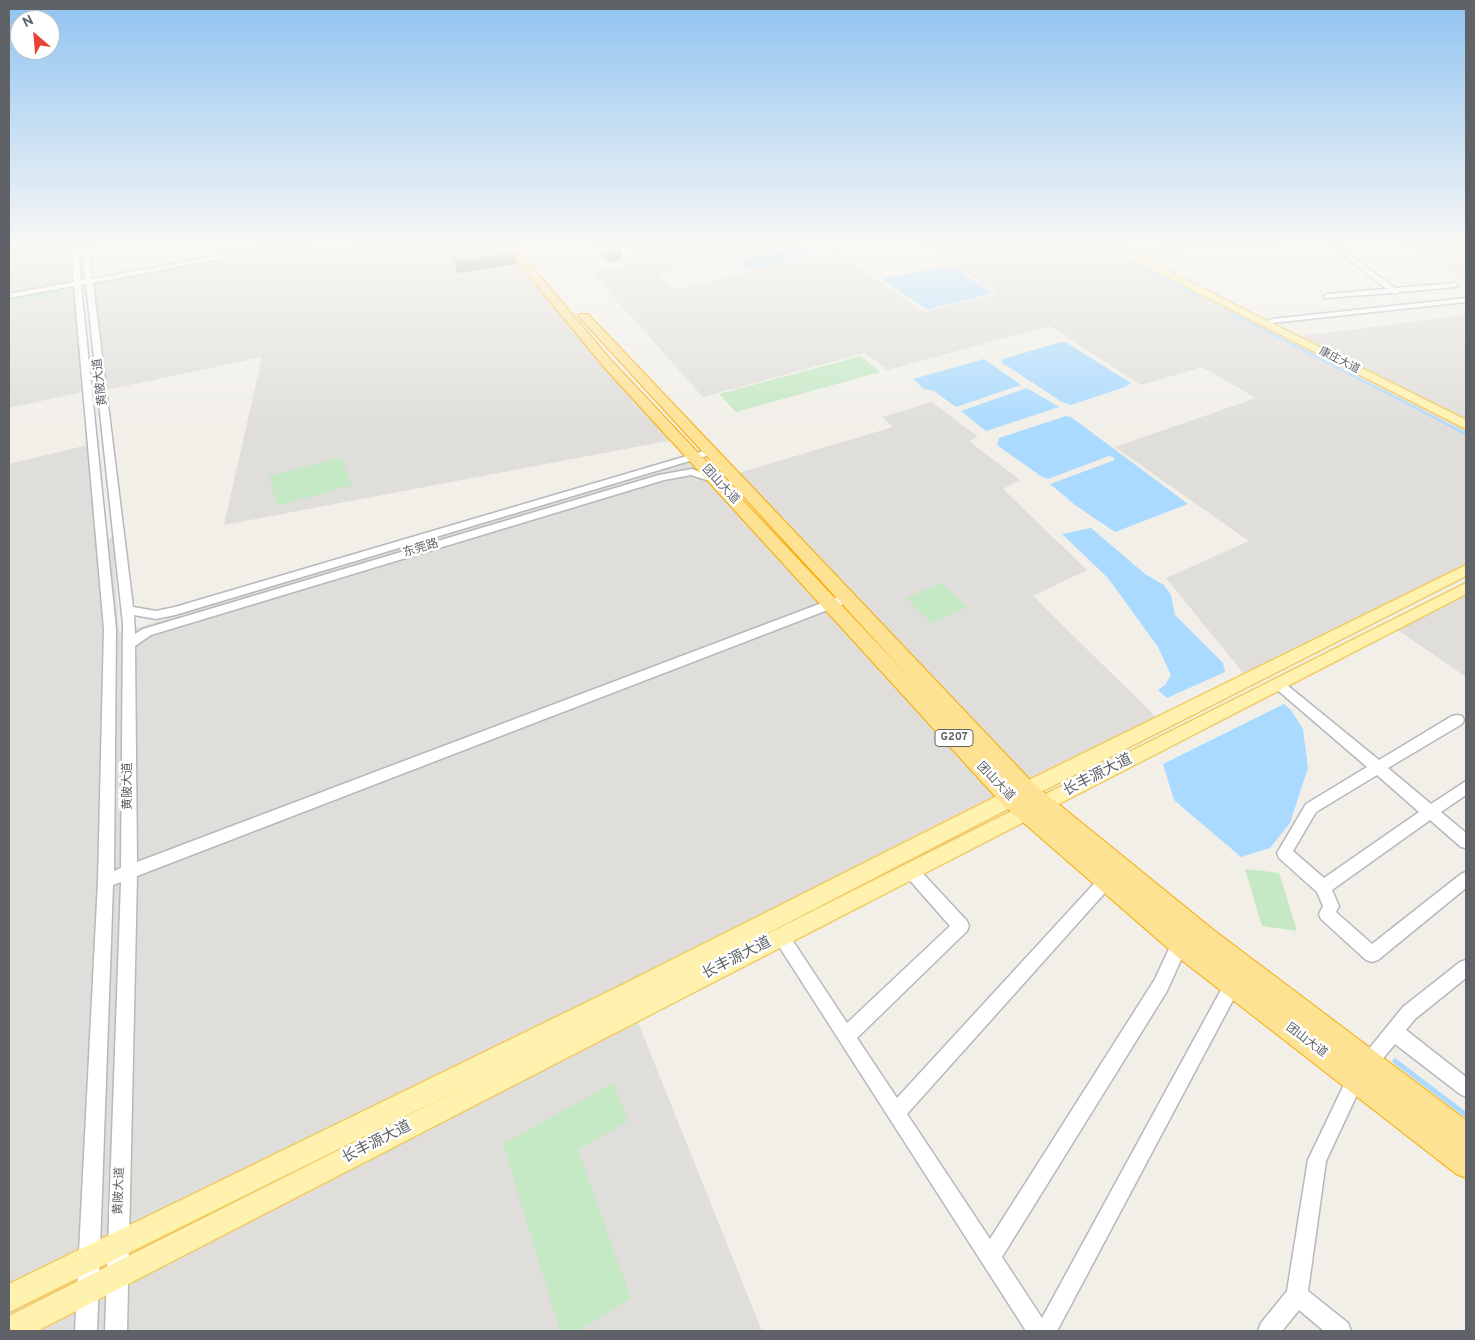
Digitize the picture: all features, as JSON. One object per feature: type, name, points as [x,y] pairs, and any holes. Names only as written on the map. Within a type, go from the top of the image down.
[{"type":"highway","name":"团山大道","points":[[560,306],[607,363],[702,455],[1027,801],[1106,881],[1180,944],[1466,1164]]},
{"type":"highway","name":"团山大道","points":[[575,306],[702,455],[716,480],[839,602]]},
{"type":"highway","name":"团山大道","points":[[1027,801],[1466,1137]]},
{"type":"main road","name":"康庄大道","points":[[1230,306],[1466,425]]},
{"type":"main road","name":"康庄大道","points":[[1241,306],[1466,419]]},
{"type":"main road","name":"长丰源大道","points":[[9,1331],[911,871],[1027,801],[1466,570]]},
{"type":"main road","name":"长丰源大道","points":[[9,1298],[626,995],[1027,801],[1278,684],[1466,588]]},
{"type":"street","name":"黄陂大道","points":[[85,306],[110,629],[106,881],[86,1331]]},
{"type":"street","name":"黄陂大道","points":[[86,306],[128,610],[129,644],[129,873],[116,1331]]},
{"type":"street","points":[[1272,321],[1391,306]]},
{"type":"street","name":"东莞路","points":[[128,610],[156,615],[175,611],[702,455]]},
{"type":"street","name":"东莞路","points":[[129,644],[147,632],[663,477],[692,472],[716,480]]},
{"type":"street","points":[[106,881],[839,602]]},
{"type":"street","points":[[1278,684],[1466,842]]},
{"type":"street","points":[[1457,720],[1312,808],[1284,853],[1323,887],[1331,906],[1327,914],[1372,954],[1466,879]]},
{"type":"street","points":[[1323,887],[1466,787]]},
{"type":"street","points":[[846,1036],[961,926],[911,871]]},
{"type":"street","points":[[896,1113],[1106,881]]},
{"type":"street","points":[[781,937],[1038,1331]]},
{"type":"street","points":[[990,1257],[1161,985],[1180,944]]},
{"type":"street","points":[[1270,1331],[1297,1295],[1317,1160],[1356,1078],[1410,1013],[1466,968]]},
{"type":"street","points":[[1046,1331],[1233,985]]},
{"type":"street","points":[[1394,1032],[1466,1088]]},
{"type":"street","points":[[1297,1295],[1340,1331]]},
{"type":"shaded area","points":[[9,306],[79,306],[87,391],[9,408]]},
{"type":"shaded area","points":[[92,306],[559,306],[607,363],[678,439],[224,525],[262,357],[102,391]]},
{"type":"shaded area","points":[[621,306],[915,306],[924,312],[951,306],[1228,306],[1466,426],[1466,570],[1249,680],[1166,578],[1249,541],[1115,447],[1256,398],[1202,367],[1141,385],[1050,326],[887,370],[865,353],[703,397]]},
{"type":"shaded area","points":[[1466,314],[1466,419],[1301,336],[1441,318]]},
{"type":"shaded area","points":[[932,402],[978,437],[969,441],[1020,480],[1003,489],[1087,570],[1033,596],[1162,723],[1027,790],[732,475],[893,427],[882,417]]},
{"type":"shaded area","points":[[92,444],[101,541],[113,537],[119,633],[697,460],[1011,799],[627,995],[762,1331],[9,1331],[9,464]]},
{"type":"shaded area","points":[[1466,588],[1466,677],[1392,626]]},
{"type":"green space","points":[[861,356],[880,372],[736,412],[719,394]]},
{"type":"green space","points":[[341,457],[352,485],[277,506],[269,476]]},
{"type":"green space","points":[[941,583],[967,607],[932,624],[906,598]]},
{"type":"green space","points":[[1245,869],[1279,873],[1297,931],[1262,926]]},
{"type":"green space","points":[[613,1083],[628,1121],[578,1150],[631,1298],[579,1331],[560,1331],[503,1144]]},
{"type":"water","points":[[921,306],[943,306],[929,309]]},
{"type":"water","points":[[1061,342],[1067,343],[1131,383],[1125,387],[1071,405],[1062,402],[1001,362],[1003,359]]},
{"type":"water","points":[[984,359],[1021,385],[956,407],[934,391],[924,389],[913,379]]},
{"type":"water","points":[[1027,388],[1059,407],[986,431],[961,411]]},
{"type":"water","points":[[1066,416],[1071,417],[1188,504],[1115,532],[1075,505],[1050,484],[1115,460],[1113,457],[1109,456],[1048,479],[1042,477],[997,445],[999,438]]},
{"type":"water","points":[[1091,528],[1145,574],[1164,585],[1171,595],[1175,615],[1223,663],[1225,672],[1167,698],[1158,690],[1165,685],[1171,675],[1158,647],[1108,578],[1062,534]]},
{"type":"water","points":[[1284,704],[1291,710],[1303,729],[1308,768],[1290,823],[1270,848],[1241,857],[1174,800],[1163,764]]},
{"type":"waterway","points":[[1233,314],[1352,375]]},
{"type":"waterway","points":[[1350,374],[1466,434]]},
{"type":"waterway","points":[[1395,1061],[1466,1115]]}]
